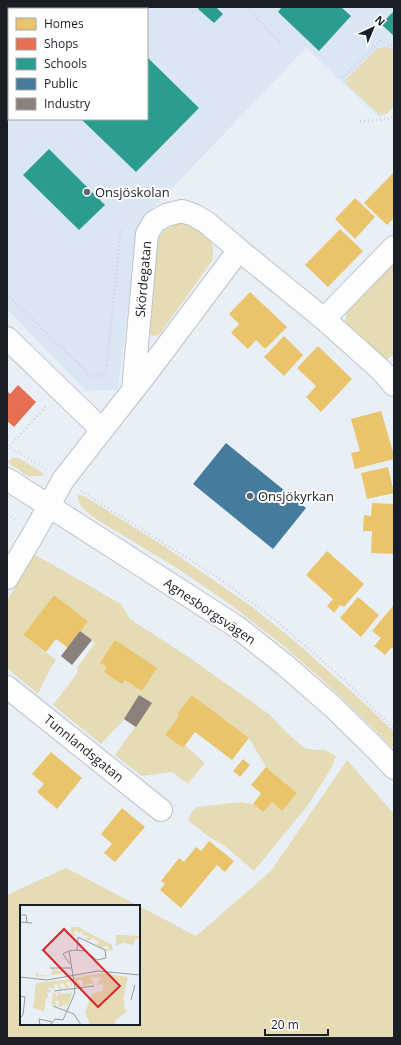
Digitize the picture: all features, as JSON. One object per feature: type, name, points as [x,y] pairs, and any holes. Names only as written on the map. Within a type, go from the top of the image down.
[{"type":"street","name":"Skördegatan","points":[[133,390],[147,234],[154,222],[166,214],[182,211],[194,215],[206,222],[324,320],[382,371],[394,385]]},
{"type":"street","points":[[324,320],[394,247]]},
{"type":"street","points":[[7,578],[63,480],[239,250]]},
{"type":"street","points":[[7,338],[102,430]]},
{"type":"street","name":"Agnesborgsvägen","points":[[7,479],[237,627],[285,665],[333,707],[394,768]]},
{"type":"street","name":"Tunnlandsgatan","points":[[7,687],[161,810]]},
{"type":"path","points":[[246,7],[284,46]]},
{"type":"path","points":[[343,78],[380,41],[394,46]]},
{"type":"path","points":[[390,119],[394,115]]},
{"type":"path","points":[[360,121],[390,119],[394,122]]},
{"type":"path","points":[[7,294],[92,377],[101,376],[106,370],[121,229]]},
{"type":"path","points":[[61,390],[9,446],[220,579],[274,619],[349,684],[394,729]]},
{"type":"shaded area","name":"Onsjöskolan","points":[[7,7],[394,7],[394,104],[380,118],[306,48],[154,207],[137,231],[118,390],[86,391],[7,309]]},
{"type":"shaded area","points":[[389,47],[394,52],[394,105],[387,114],[380,115],[346,84],[345,81],[378,48]]},
{"type":"shaded area","points":[[183,223],[198,229],[209,239],[213,251],[212,261],[159,335],[153,336],[149,333],[155,244],[164,230],[176,224]]},
{"type":"shaded area","points":[[394,263],[394,355],[384,360],[355,333],[345,321],[347,310]]},
{"type":"shaded area","points":[[12,458],[19,458],[43,473],[43,475],[28,476],[24,474],[8,462]]},
{"type":"shaded area","points":[[77,495],[84,496],[167,548],[255,609],[298,644],[394,732],[394,749],[338,694],[284,646],[231,605],[180,570],[96,519],[82,506]]},
{"type":"shaded area","points":[[34,554],[121,604],[130,619],[187,656],[269,714],[304,748],[325,750],[336,756],[332,767],[308,805],[254,871],[225,846],[209,837],[188,820],[191,813],[197,807],[241,802],[253,804],[263,812],[272,802],[282,811],[297,793],[266,767],[249,738],[192,695],[177,714],[179,716],[165,735],[183,748],[185,745],[205,763],[188,784],[172,772],[142,776],[115,755],[135,727],[124,719],[101,744],[53,705],[78,672],[77,668],[95,643],[80,631],[88,621],[54,595],[23,635],[56,660],[38,694],[7,668],[7,601]]},
{"type":"shaded area","points":[[347,760],[394,814],[394,1038],[7,1038],[7,895],[66,868],[137,905],[20,905],[20,1025],[140,1025],[140,907],[196,936],[271,871]]},
{"type":"building: Homes","points":[[394,172],[394,218],[387,225],[364,203]]},
{"type":"building: Homes","points":[[355,198],[375,217],[355,239],[335,219]]},
{"type":"building: Homes","points":[[340,229],[363,251],[328,287],[305,265]]},
{"type":"building: Homes","points":[[250,292],[287,327],[265,349],[256,340],[248,349],[231,333],[239,324],[229,314]]},
{"type":"building: Homes","points":[[284,336],[303,355],[284,376],[264,357]]},
{"type":"building: Homes","points":[[318,346],[352,379],[321,412],[306,397],[316,386],[297,368]]},
{"type":"building: Homes","points":[[381,411],[394,459],[355,469],[351,453],[360,451],[351,419]]},
{"type":"building: Homes","points":[[388,467],[394,493],[367,499],[361,473]]},
{"type":"building: Homes","points":[[372,503],[394,504],[394,554],[371,553],[372,531],[363,531],[364,515],[371,516]]},
{"type":"building: Homes","points":[[327,551],[364,584],[344,607],[340,605],[334,613],[327,606],[333,599],[306,575]]},
{"type":"building: Homes","points":[[54,595],[88,621],[68,648],[56,639],[46,652],[23,635]]},
{"type":"building: Homes","points":[[358,597],[379,615],[361,637],[340,618]]},
{"type":"building: Homes","points":[[393,606],[394,649],[392,647],[385,655],[374,646],[381,638],[372,631]]},
{"type":"building: Homes","points":[[115,640],[157,668],[142,691],[125,680],[122,684],[104,672],[107,667],[100,663]]},
{"type":"building: Homes","points":[[192,695],[249,738],[232,760],[195,732],[183,748],[165,735],[179,716],[177,714]]},
{"type":"building: Homes","points":[[51,752],[82,778],[57,809],[37,792],[44,784],[32,774]]},
{"type":"building: Homes","points":[[243,759],[250,765],[240,777],[233,771]]},
{"type":"building: Homes","points":[[266,767],[297,793],[282,811],[272,802],[263,812],[253,804],[261,793],[251,785]]},
{"type":"building: Homes","points":[[122,808],[145,827],[115,862],[104,853],[112,844],[101,834]]},
{"type":"building: Homes","points":[[209,841],[234,861],[225,872],[217,865],[181,908],[160,890],[165,884],[161,881],[179,858],[184,862],[196,847],[201,851]]},
{"type":"building: Shops","points":[[18,385],[36,402],[14,427],[7,421],[7,391],[10,394]]},
{"type":"building: Schools","points":[[7,7],[87,7],[8,8],[7,50]]},
{"type":"building: Schools","points":[[200,7],[216,7],[223,14],[214,23],[198,9]]},
{"type":"building: Schools","points":[[282,7],[341,7],[351,16],[319,51],[278,12]]},
{"type":"building: Schools","points":[[394,11],[394,36],[381,24]]},
{"type":"building: Schools","points":[[148,58],[199,108],[136,172],[82,120],[148,120]]},
{"type":"building: Schools","points":[[49,149],[105,205],[79,230],[23,175]]},
{"type":"building: Public","name":"Onsjökyrkan","points":[[226,443],[306,508],[273,549],[193,484]]},
{"type":"building: Industry","points":[[80,631],[92,640],[72,665],[61,656]]},
{"type":"building: Industry","points":[[139,695],[152,703],[136,727],[124,719]]},
{"type":"place","name":"Onsjöskolan","points":[[87,192]]},
{"type":"place","name":"Onsjökyrkan","points":[[250,496]]}]
